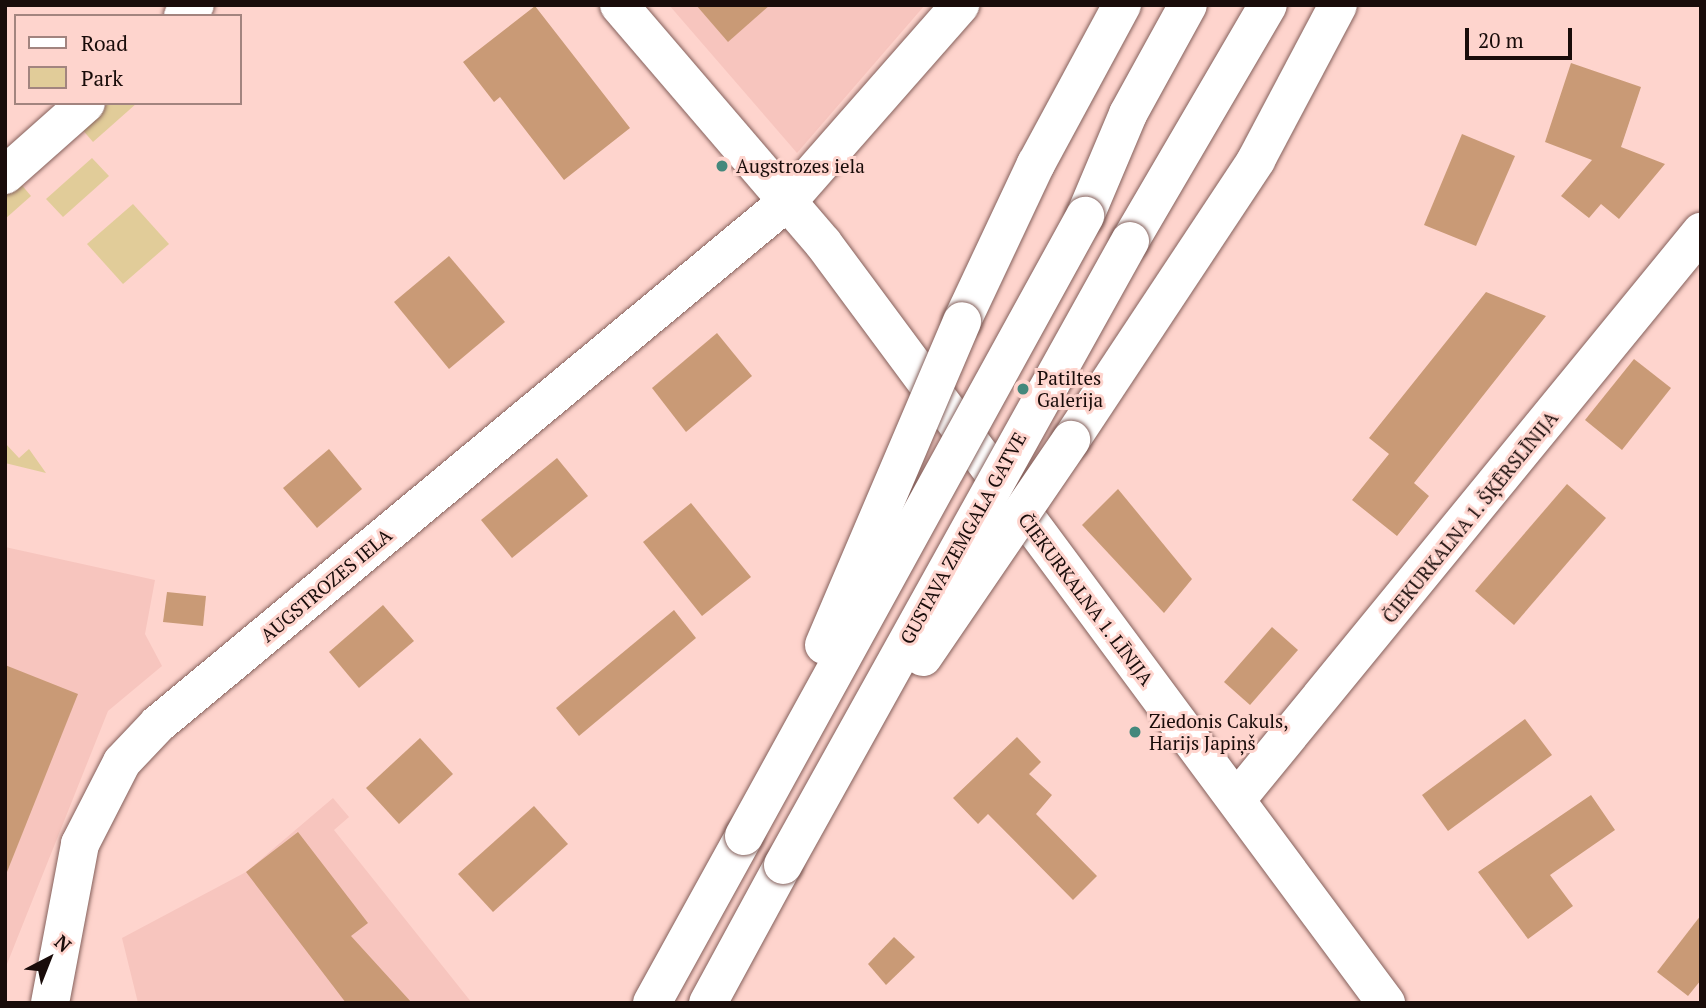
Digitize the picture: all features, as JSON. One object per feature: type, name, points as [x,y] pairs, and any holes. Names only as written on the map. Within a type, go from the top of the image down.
[{"type":"main road","name":"ČIEKURKALNA 1. LĪNIJA","points":[[619,5],[788,201],[1237,799],[1386,1003]]},
{"type":"main road","name":"AUGSTROZES IELA","points":[[50,1003],[73,906],[80,844],[122,762],[158,724],[788,201],[960,5]]},
{"type":"main road","points":[[744,836],[962,321],[1036,164],[1122,5]]},
{"type":"main road","points":[[652,1003],[1085,216],[1128,114],[1188,5]]},
{"type":"main road","name":"GUSTAVA ZEMGALA GATVE","points":[[708,1003],[1015,443],[1268,5]]},
{"type":"main road","points":[[783,865],[1180,279],[1256,160],[1338,5]]},
{"type":"main road","points":[[5,175],[84,105]]},
{"type":"main road","name":"ČIEKURKALNA 1. ŠĶĒRSLĪNIJA","points":[[1237,799],[1701,232]]},
{"type":"shaded area","points":[[669,5],[925,5],[797,153]]},
{"type":"shaded area","points":[[5,547],[155,580],[145,634],[162,666],[108,711],[5,969]]},
{"type":"shaded area","points":[[333,798],[349,817],[334,830],[472,1003],[138,1003],[122,938],[246,872]]},
{"type":"green space","points":[[107,105],[135,105],[93,142],[81,128]]},
{"type":"green space","points":[[92,158],[109,176],[63,217],[46,199]]},
{"type":"green space","points":[[20,183],[31,196],[5,219],[5,196]]},
{"type":"green space","points":[[133,204],[169,244],[123,284],[87,244]]},
{"type":"green space","points":[[5,443],[19,458],[29,449],[46,473],[5,463]]},
{"type":"building","points":[[696,5],[770,5],[728,42]]},
{"type":"building","points":[[535,6],[630,128],[564,180],[500,97],[494,102],[463,62]]},
{"type":"building","points":[[1571,63],[1641,87],[1621,147],[1665,164],[1619,219],[1601,204],[1589,218],[1561,196],[1592,160],[1545,142]]},
{"type":"building","points":[[1462,134],[1515,156],[1476,246],[1424,225]]},
{"type":"building","points":[[449,256],[505,322],[449,369],[394,302]]},
{"type":"building","points":[[1486,292],[1546,316],[1414,483],[1429,496],[1397,536],[1352,500],[1389,454],[1369,438]]},
{"type":"building","points":[[717,333],[752,376],[686,432],[652,388]]},
{"type":"building","points":[[1634,359],[1671,388],[1622,450],[1585,420]]},
{"type":"building","points":[[329,449],[362,489],[317,528],[283,488]]},
{"type":"building","points":[[557,458],[588,496],[512,558],[481,520]]},
{"type":"building","points":[[1567,484],[1606,518],[1514,625],[1475,591]]},
{"type":"building","points":[[1118,489],[1192,579],[1164,613],[1082,525]]},
{"type":"building","points":[[691,503],[751,577],[702,616],[643,542]]},
{"type":"building","points":[[167,592],[206,596],[203,626],[163,622]]},
{"type":"building","points":[[383,605],[414,641],[359,688],[329,652]]},
{"type":"building","points":[[674,610],[696,638],[579,736],[556,708]]},
{"type":"building","points":[[1272,627],[1298,650],[1250,705],[1224,682]]},
{"type":"building","points":[[5,665],[78,694],[7,872],[5,872]]},
{"type":"building","points":[[1525,719],[1552,755],[1448,831],[1422,795]]},
{"type":"building","points":[[1017,737],[1041,762],[1029,774],[1052,795],[1036,814],[1097,876],[1073,900],[988,814],[978,824],[953,798]]},
{"type":"building","points":[[420,738],[453,774],[399,824],[366,788]]},
{"type":"building","points":[[1591,795],[1615,830],[1550,875],[1573,906],[1528,939],[1478,872]]},
{"type":"building","points":[[534,806],[568,844],[493,912],[458,874]]},
{"type":"building","points":[[298,832],[368,923],[351,936],[412,1003],[346,1003],[246,872]]},
{"type":"building","points":[[1701,915],[1701,980],[1688,996],[1657,972]]},
{"type":"building","points":[[894,937],[915,957],[886,985],[868,964]]},
{"type":"place","name":"Augstrozes iela","points":[[722,166]]},
{"type":"place","name":"Patiltes Galerija","points":[[1023,389]]},
{"type":"place","name":"Ziedonis Cakuls, Harijs Japiņš","points":[[1135,732]]}]
